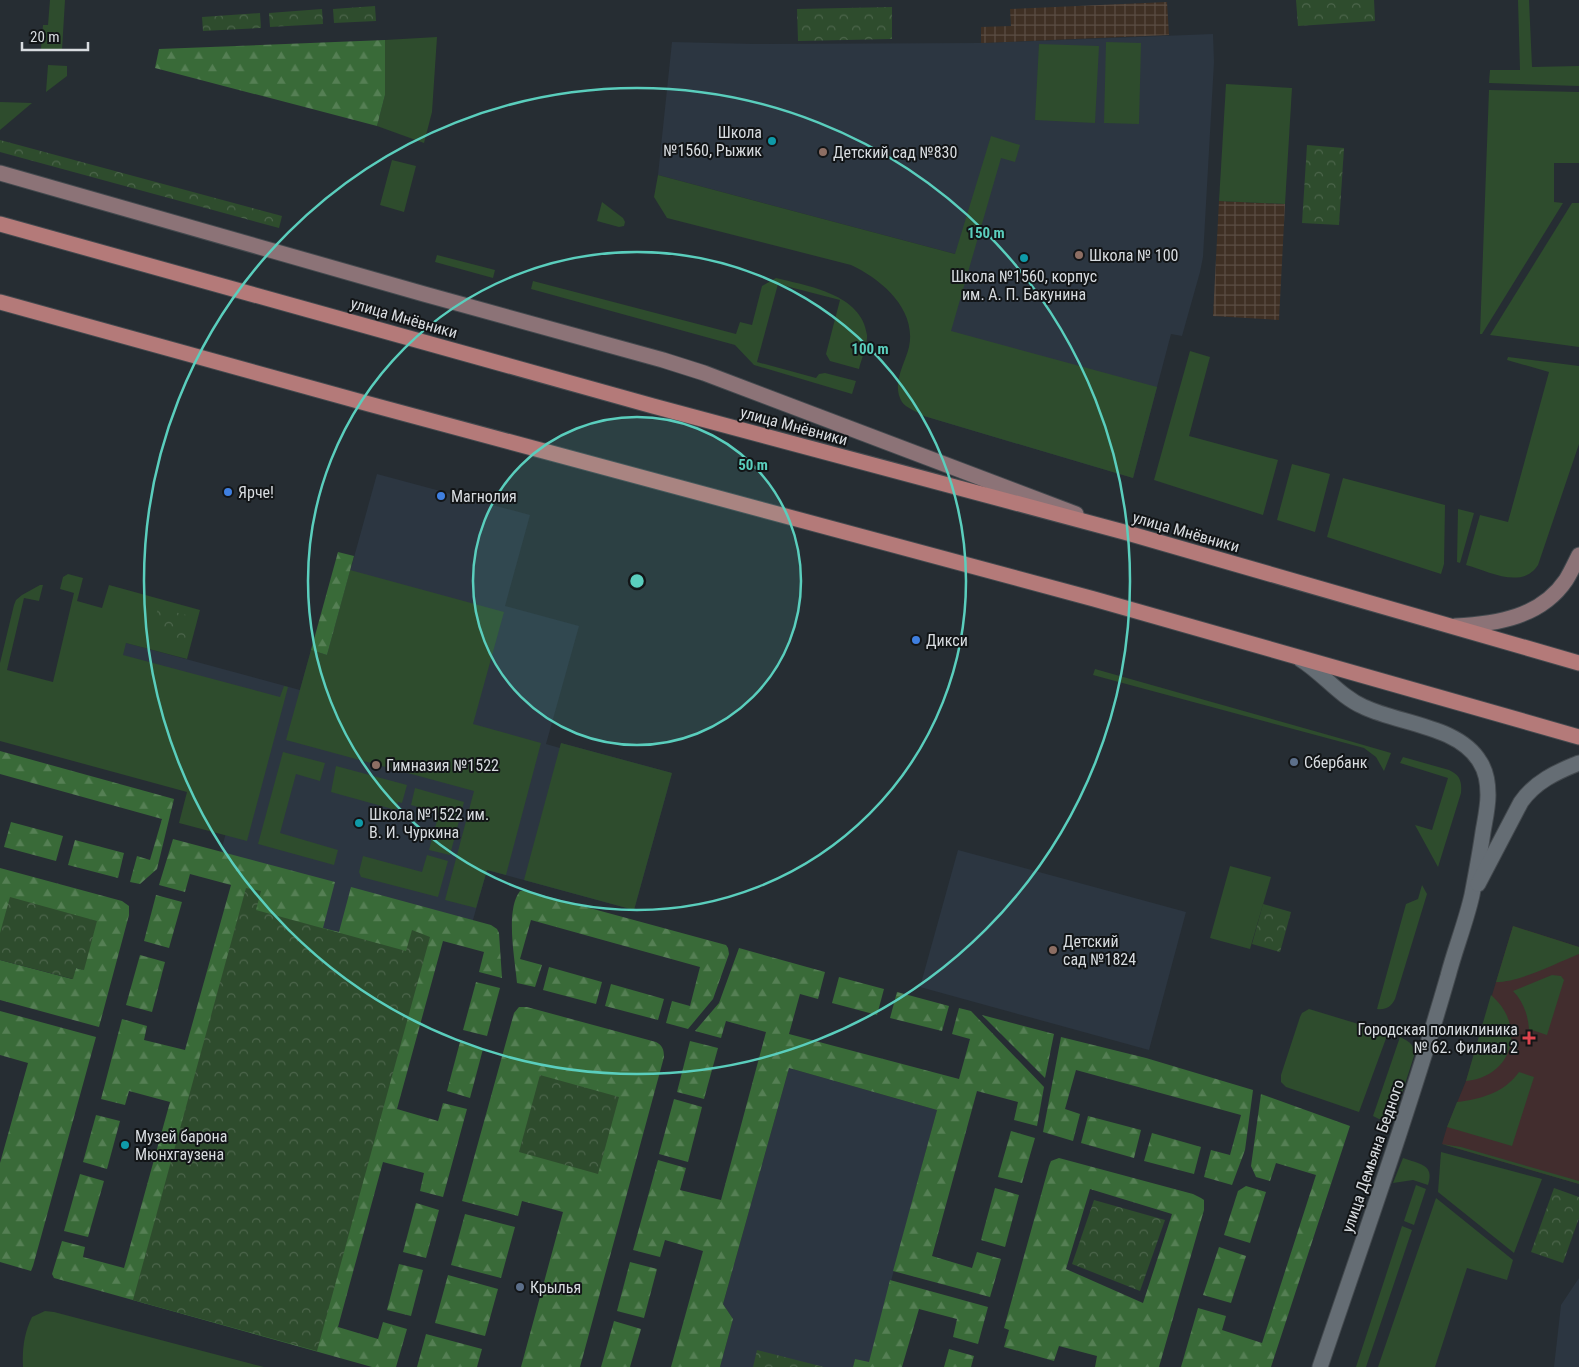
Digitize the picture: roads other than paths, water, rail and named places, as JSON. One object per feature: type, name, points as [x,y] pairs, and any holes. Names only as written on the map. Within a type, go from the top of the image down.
[{"type":"main road","points":[[0,173],[704,373],[1124,532]]},
{"type":"main road","name":"улица Мнёвники","points":[[0,224],[633,400],[1124,532],[1579,664]]},
{"type":"main road","points":[[0,302],[369,404],[1094,598],[1579,737]]},
{"type":"main road","points":[[1449,626],[1478,625],[1503,621],[1535,610],[1555,593],[1567,579],[1579,555]]},
{"type":"street","name":"улица Демьяна Бедного","points":[[1297,657],[1310,665],[1340,692],[1362,706],[1463,742],[1482,764],[1487,780],[1488,795],[1472,896],[1413,1092],[1320,1367]]},
{"type":"street","name":"улица Демьяна Бедного","points":[[1472,896],[1521,802],[1529,791],[1552,774],[1579,763]]},
{"type":"place","name":"Школа №1560, Рыжик","points":[[772,141]]},
{"type":"place","name":"Детский сад №830","points":[[823,152]]},
{"type":"place","name":"Школа № 100","points":[[1079,255]]},
{"type":"place","name":"Школа №1560, корпус им. А. П. Бакунина","points":[[1024,258]]},
{"type":"place","name":"Ярче!","points":[[228,492]]},
{"type":"place","name":"Магнолия","points":[[441,496]]},
{"type":"place","name":"Дикси","points":[[916,640]]},
{"type":"place","name":"Сбербанк","points":[[1294,762]]},
{"type":"place","name":"Гимназия №1522","points":[[376,765]]},
{"type":"place","name":"Школа №1522 им. В. И. Чуркина","points":[[359,823]]},
{"type":"place","name":"Детский сад №1824","points":[[1053,950]]},
{"type":"place","name":"Городская поликлиника № 62. Филиал 2","points":[[1529,1038]]},
{"type":"place","name":"Музей барона Мюнхгаузена","points":[[125,1145]]},
{"type":"place","name":"Крылья","points":[[520,1287]]}]
